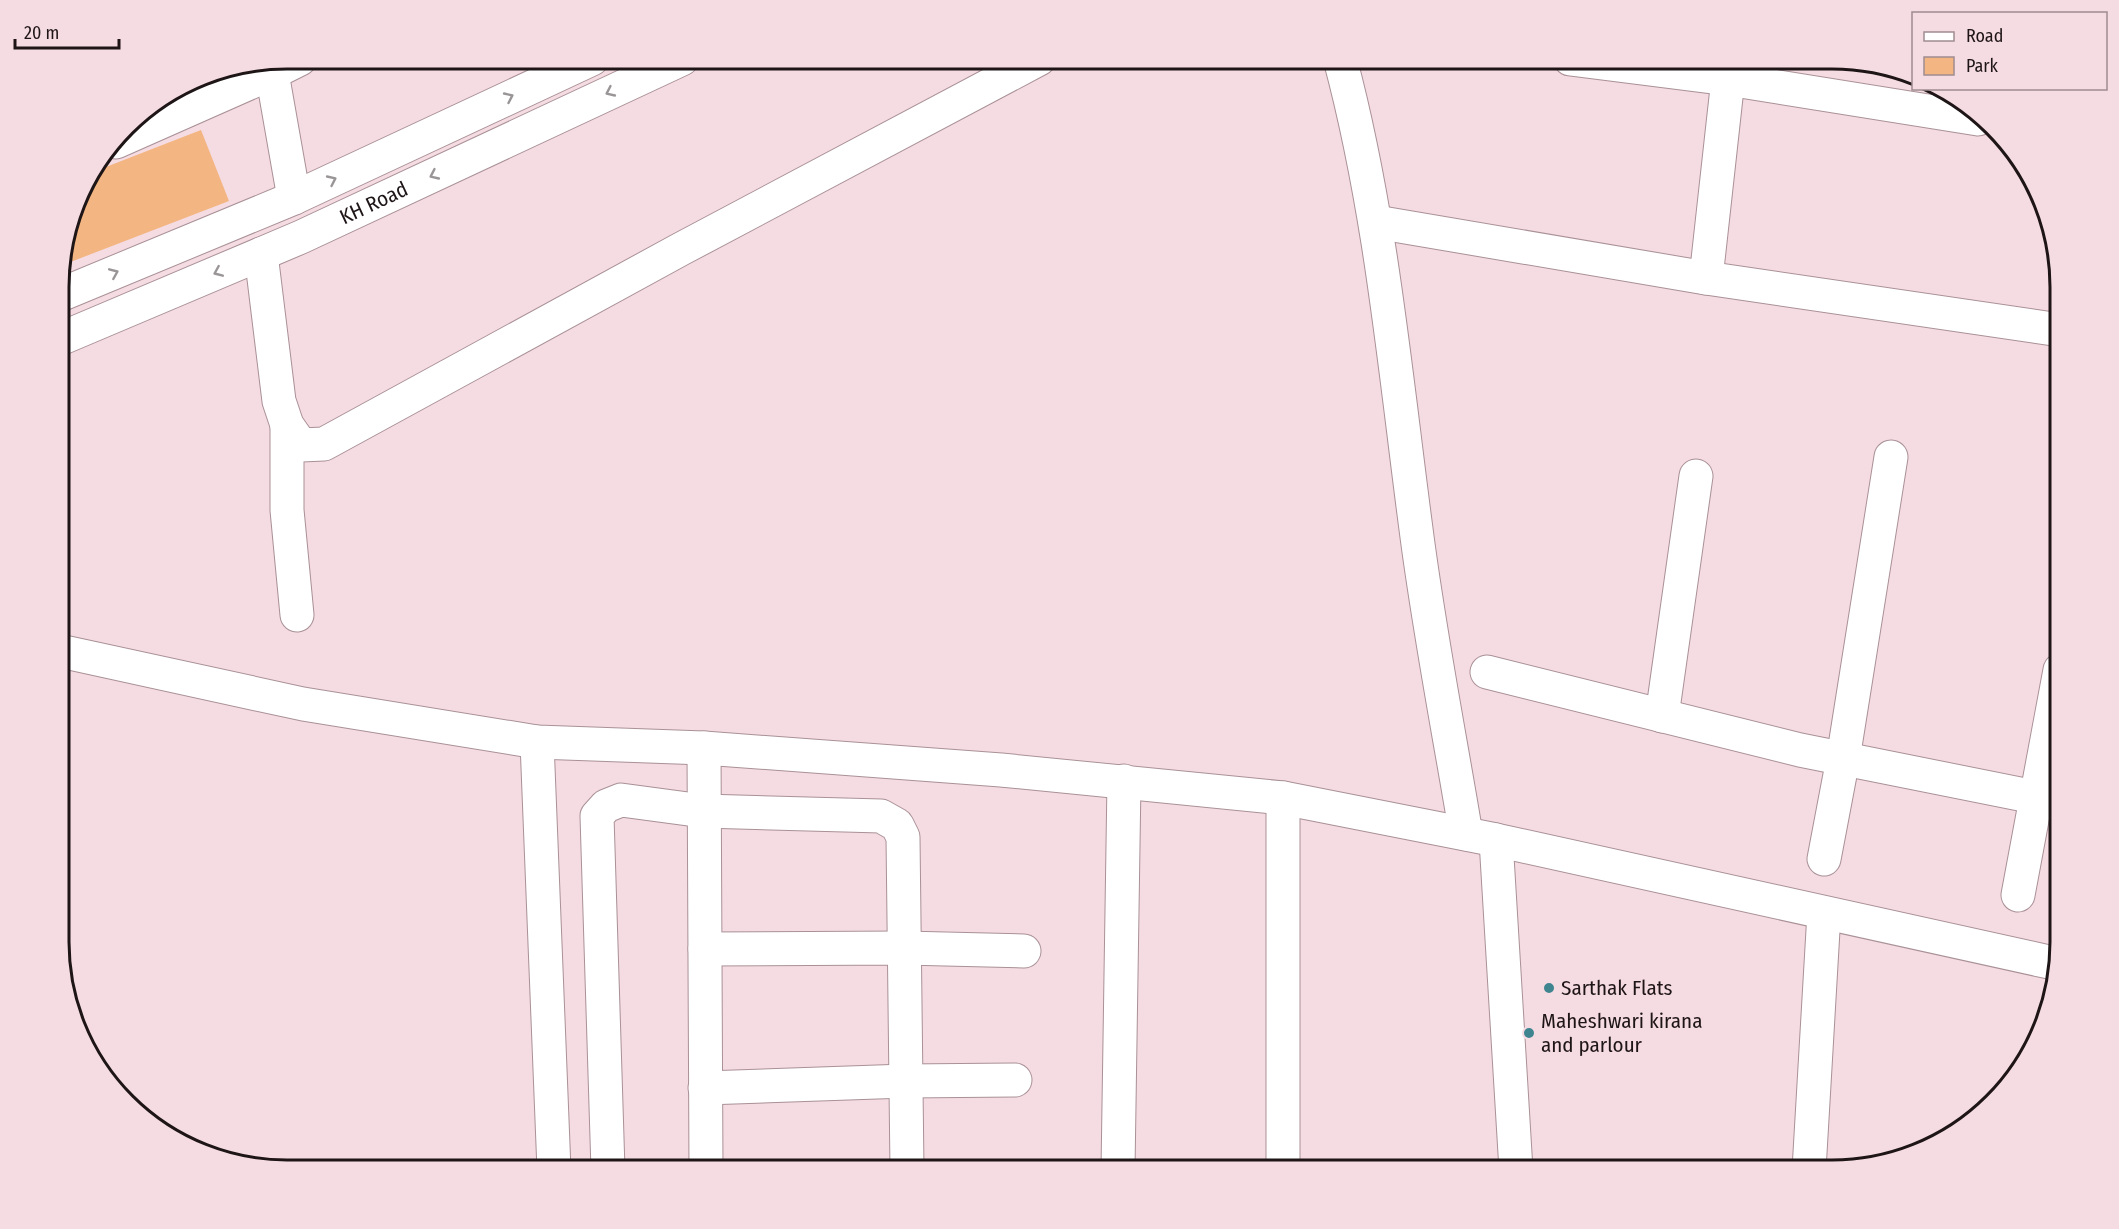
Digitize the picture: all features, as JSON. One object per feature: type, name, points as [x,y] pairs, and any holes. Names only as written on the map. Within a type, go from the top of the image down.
[{"type":"street","points":[[131,135],[271,69]]},
{"type":"street","points":[[280,69],[294,198]]},
{"type":"street","name":"KH Road","points":[[69,292],[294,198],[569,69]]},
{"type":"street","name":"KH Road","points":[[69,335],[301,237],[659,69]]},
{"type":"street","points":[[261,254],[279,401],[287,424],[301,445],[324,444],[1018,69]]},
{"type":"street","points":[[1343,69],[1355,114],[1376,222],[1416,532],[1481,837],[1515,1160]]},
{"type":"street","points":[[1653,69],[1971,119]]},
{"type":"street","points":[[1706,278],[1728,79]]},
{"type":"street","points":[[1376,222],[1706,278],[2050,329]]},
{"type":"street","points":[[287,424],[287,510],[297,615]]},
{"type":"street","points":[[1824,859],[1843,759],[1891,457]]},
{"type":"street","points":[[1662,716],[1696,476]]},
{"type":"street","points":[[69,653],[303,704],[537,742],[704,748],[1124,781],[1282,798],[1481,837],[1824,913],[2048,969]]},
{"type":"street","points":[[1487,672],[1800,750],[2048,800]]},
{"type":"street","points":[[537,742],[554,1160]]},
{"type":"street","points":[[704,748],[706,1160]]},
{"type":"street","points":[[2018,895],[2048,800],[2050,778]]},
{"type":"street","points":[[1118,1160],[1124,781]]},
{"type":"street","points":[[1282,798],[1283,1160]]},
{"type":"street","points":[[608,1160],[597,816],[606,806],[621,800],[703,811],[881,816],[897,825],[903,837],[907,1160]]},
{"type":"street","points":[[1810,1160],[1824,913]]},
{"type":"street","points":[[705,949],[904,948],[1024,951]]},
{"type":"street","points":[[705,1088],[906,1081],[1015,1080]]},
{"type":"green space","points":[[201,130],[229,201],[71,262],[81,217],[105,167]]},
{"type":"place","name":"Sarthak Flats","points":[[1549,988]]},
{"type":"place","name":"Maheshwari kirana and parlour","points":[[1529,1033]]}]
